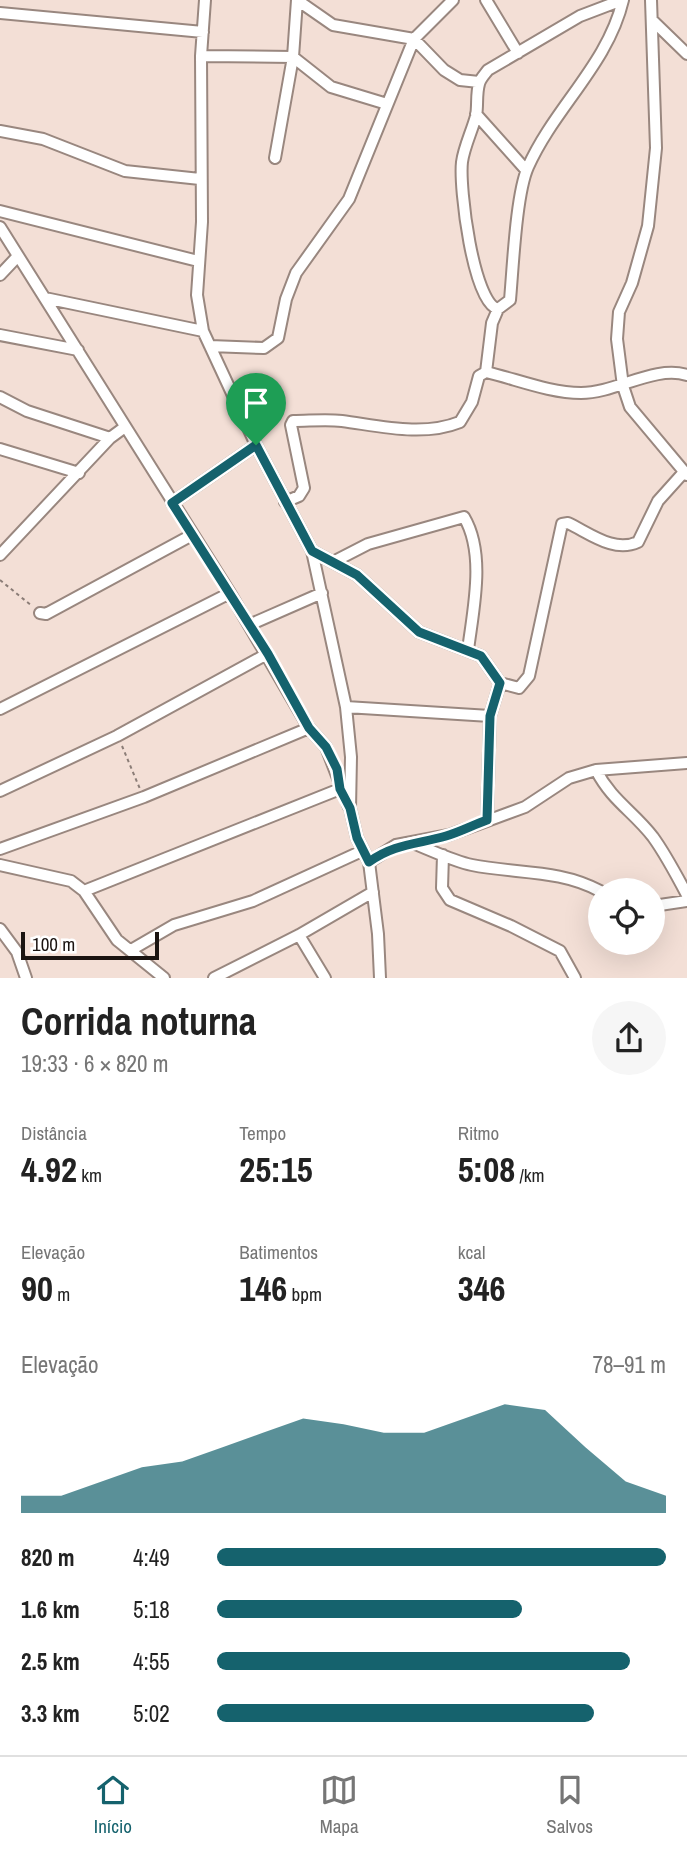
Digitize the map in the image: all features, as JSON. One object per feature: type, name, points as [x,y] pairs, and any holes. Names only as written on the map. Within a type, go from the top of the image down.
[{"type":"street","points":[[6,0],[3,13],[203,32]]},
{"type":"street","points":[[205,0],[201,56],[202,222],[197,295],[202,331],[256,445],[312,551],[346,707],[351,757],[350,808]]},
{"type":"street","points":[[275,158],[293,57],[297,0],[333,25],[414,39],[444,70],[460,80],[479,82]]},
{"type":"street","points":[[209,346],[264,348],[278,338],[286,299],[296,273],[349,199],[414,39],[453,0]]},
{"type":"street","points":[[486,0],[518,53]]},
{"type":"street","points":[[498,309],[491,307],[486,300],[474,261],[463,200],[462,162],[476,114],[479,82],[488,71],[580,16],[622,0]]},
{"type":"street","points":[[486,372],[492,323],[498,309],[510,300],[526,170],[617,26],[622,0]]},
{"type":"street","points":[[312,551],[357,575],[419,632],[481,656],[500,683],[519,688],[529,676],[562,524],[568,523],[616,547],[629,546],[638,542],[659,501],[686,473],[630,407],[623,386],[617,340],[619,312],[632,283],[648,226],[656,148],[651,0]]},
{"type":"street","points":[[652,20],[687,54]]},
{"type":"street","points":[[201,56],[293,57],[331,87],[387,104]]},
{"type":"street","points":[[476,114],[526,170]]},
{"type":"street","points":[[0,131],[43,139],[125,172],[200,179]]},
{"type":"street","points":[[0,211],[198,261]]},
{"type":"street","points":[[0,227],[268,654],[309,728],[326,747],[337,769],[340,789],[350,808],[362,851],[369,862],[380,978]]},
{"type":"street","points":[[0,275],[17,257]]},
{"type":"street","points":[[45,298],[202,331]]},
{"type":"street","points":[[0,335],[78,350]]},
{"type":"street","points":[[285,502],[299,496],[304,488],[291,425],[293,421],[339,421],[388,429],[449,426],[460,422],[472,402],[479,376],[486,372],[580,393],[623,386],[673,371],[687,375]]},
{"type":"street","points":[[0,397],[27,411],[110,438]]},
{"type":"street","points":[[4,551],[110,438],[125,428]]},
{"type":"street","points":[[172,503],[256,445]]},
{"type":"street","points":[[0,449],[79,473]]},
{"type":"street","points":[[333,562],[368,544],[464,517],[474,557],[476,582],[468,650]]},
{"type":"street","points":[[40,613],[46,614],[192,535]]},
{"type":"street","points":[[0,536],[4,551]]},
{"type":"street","points":[[0,709],[230,593]]},
{"type":"street","points":[[250,625],[322,593]]},
{"type":"street","points":[[0,791],[117,736],[268,654]]},
{"type":"street","points":[[487,820],[490,716],[500,683]]},
{"type":"street","points":[[346,707],[490,716]]},
{"type":"street","points":[[0,849],[144,797],[309,728]]},
{"type":"street","points":[[369,862],[396,845],[415,844],[449,835],[525,807],[569,778],[596,770],[687,763]]},
{"type":"street","points":[[596,770],[615,800],[633,815],[653,838],[687,895]]},
{"type":"street","points":[[84,891],[340,789]]},
{"type":"street","points":[[415,844],[471,865],[578,880],[588,885]]},
{"type":"street","points":[[131,950],[174,925],[253,901],[362,851]]},
{"type":"street","points":[[443,855],[442,888],[450,900],[560,951],[575,978]]},
{"type":"street","points":[[1,862],[71,881],[84,891],[117,940],[164,978]]},
{"type":"street","points":[[214,978],[299,935],[373,892]]},
{"type":"street","points":[[665,904],[687,901]]},
{"type":"street","points":[[0,929],[18,952],[26,978]]},
{"type":"street","points":[[299,935],[325,978]]},
{"type":"path","points":[[0,580],[40,613]]},
{"type":"path","points":[[117,736],[144,797]]},
{"type":"route","points":[[256,445],[312,551],[357,575],[419,632],[443,639],[481,656],[493,669],[500,683],[490,716],[487,820],[449,835],[415,844],[396,845],[369,862],[362,851],[350,808],[340,789],[337,769],[326,747],[309,728],[268,654],[172,503],[256,445]]}]
